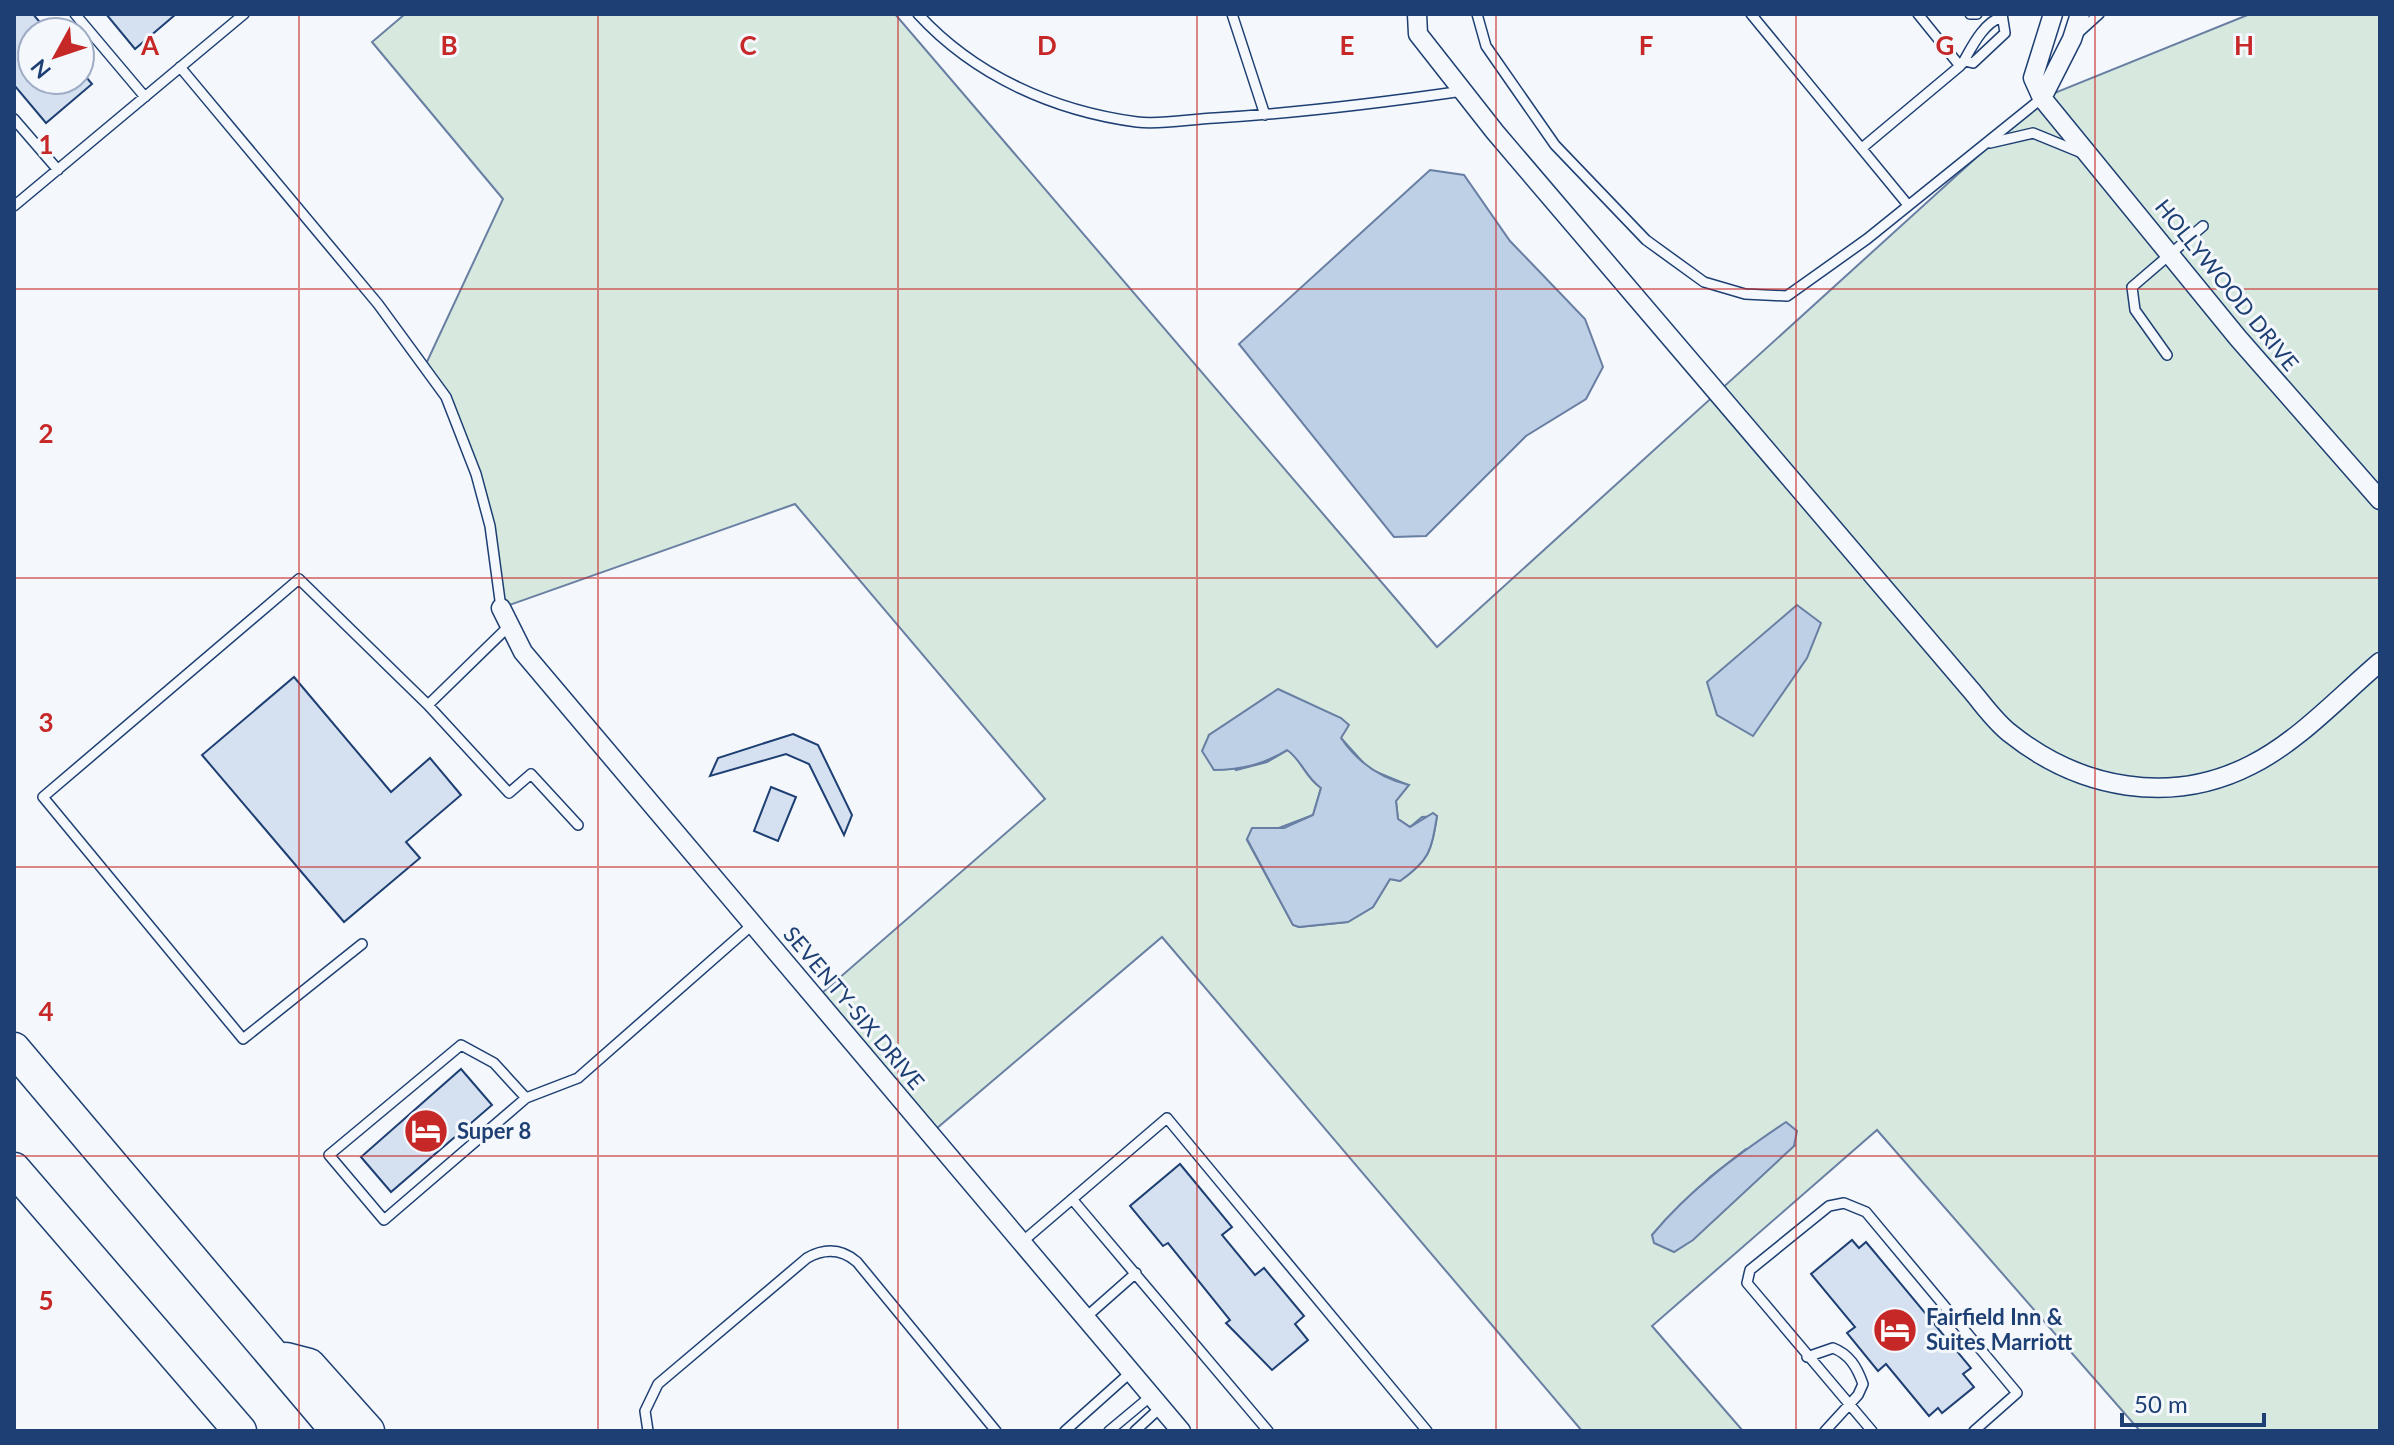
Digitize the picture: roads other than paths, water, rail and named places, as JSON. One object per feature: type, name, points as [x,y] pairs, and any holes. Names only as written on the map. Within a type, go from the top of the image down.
[{"type":"highway","points":[[14,1049],[337,1431]]},
{"type":"highway","points":[[14,1169],[240,1431]]},
{"type":"highway","points":[[273,1356],[309,1365],[368,1431]]},
{"type":"street","points":[[1417,14],[1418,34],[1463,91],[1970,689],[2008,732],[2048,760],[2086,777],[2122,786],[2156,789],[2219,778],[2251,765],[2282,746],[2380,662]]},
{"type":"street","points":[[2053,14],[2033,78],[2035,89],[2042,98],[2072,39],[2080,14]]},
{"type":"street","name":"HOLLYWOOD DRIVE","points":[[2042,98],[2332,448],[2380,500]]},
{"type":"street","name":"SEVENTY-SIX DRIVE","points":[[501,608],[523,652],[1181,1431]]},
{"type":"lane","points":[[75,14],[145,97]]},
{"type":"lane","points":[[226,14],[233,23]]},
{"type":"lane","points":[[14,206],[244,14]]},
{"type":"lane","points":[[918,14],[975,64],[1068,108],[1140,122],[1265,115],[1463,91]]},
{"type":"lane","points":[[1232,14],[1265,115]]},
{"type":"lane","points":[[1477,14],[1486,46],[1555,145],[1646,240],[1704,282],[1745,294],[1787,296],[2042,98]]},
{"type":"lane","points":[[1751,14],[1908,205]]},
{"type":"lane","points":[[1918,14],[1962,64]]},
{"type":"lane","points":[[1970,14],[1977,14]]},
{"type":"lane","points":[[2072,39],[2099,14]]},
{"type":"lane","points":[[1862,148],[1962,64],[1973,63],[2005,33],[2001,16],[1990,21],[1965,52],[1962,64]]},
{"type":"lane","points":[[180,67],[378,304],[446,397],[476,474],[490,526],[501,608]]},
{"type":"lane","points":[[14,119],[58,170]]},
{"type":"lane","points":[[1983,145],[2033,133],[2089,156]]},
{"type":"lane","points":[[2167,355],[2135,310],[2132,287],[2203,226]]},
{"type":"lane","points":[[362,944],[243,1039],[43,797],[299,579],[428,705],[509,793],[531,774],[578,825]]},
{"type":"lane","points":[[428,705],[509,626]]},
{"type":"lane","points":[[526,1098],[494,1063],[461,1045],[329,1155],[384,1220],[526,1098],[578,1078],[752,925]]},
{"type":"lane","points":[[1022,1242],[1167,1118],[1427,1431]]},
{"type":"lane","points":[[1072,1199],[1268,1431]]},
{"type":"lane","points":[[1872,1431],[1747,1283],[1750,1270],[1829,1206],[1844,1203],[1866,1212],[2017,1393],[1974,1431]]},
{"type":"lane","points":[[648,1431],[645,1411],[658,1384],[807,1258],[816,1253],[836,1251],[857,1262],[996,1431]]},
{"type":"lane","points":[[1085,1318],[1136,1273]]},
{"type":"lane","points":[[1807,1357],[1833,1348],[1844,1352],[1858,1370],[1863,1384],[1825,1431]]},
{"type":"lane","points":[[1065,1431],[1131,1372]]},
{"type":"lane","points":[[1109,1431],[1156,1401]]},
{"type":"lane","points":[[1135,1431],[1156,1401]]},
{"type":"water","points":[[1430,170],[1464,175],[1510,241],[1585,319],[1603,367],[1586,399],[1526,436],[1426,536],[1394,537],[1239,344]]},
{"type":"water","points":[[1797,605],[1821,623],[1807,658],[1753,736],[1717,715],[1707,682]]},
{"type":"water","points":[[1278,689],[1341,718],[1349,725],[1341,738],[1362,762],[1379,774],[1409,785],[1396,801],[1398,819],[1410,827],[1433,813],[1437,816],[1431,846],[1418,867],[1400,881],[1390,879],[1373,907],[1348,922],[1293,925],[1247,839],[1252,828],[1284,828],[1313,815],[1321,788],[1287,750],[1252,765],[1214,770],[1202,751],[1209,735]]},
{"type":"water","points":[[1786,1122],[1797,1131],[1794,1146],[1693,1240],[1674,1252],[1654,1243],[1652,1235],[1698,1188]]},
{"type":"place","name":"Super 8","points":[[426,1131]]},
{"type":"place","name":"Fairfield Inn & Suites Marriott","points":[[1895,1330]]}]
